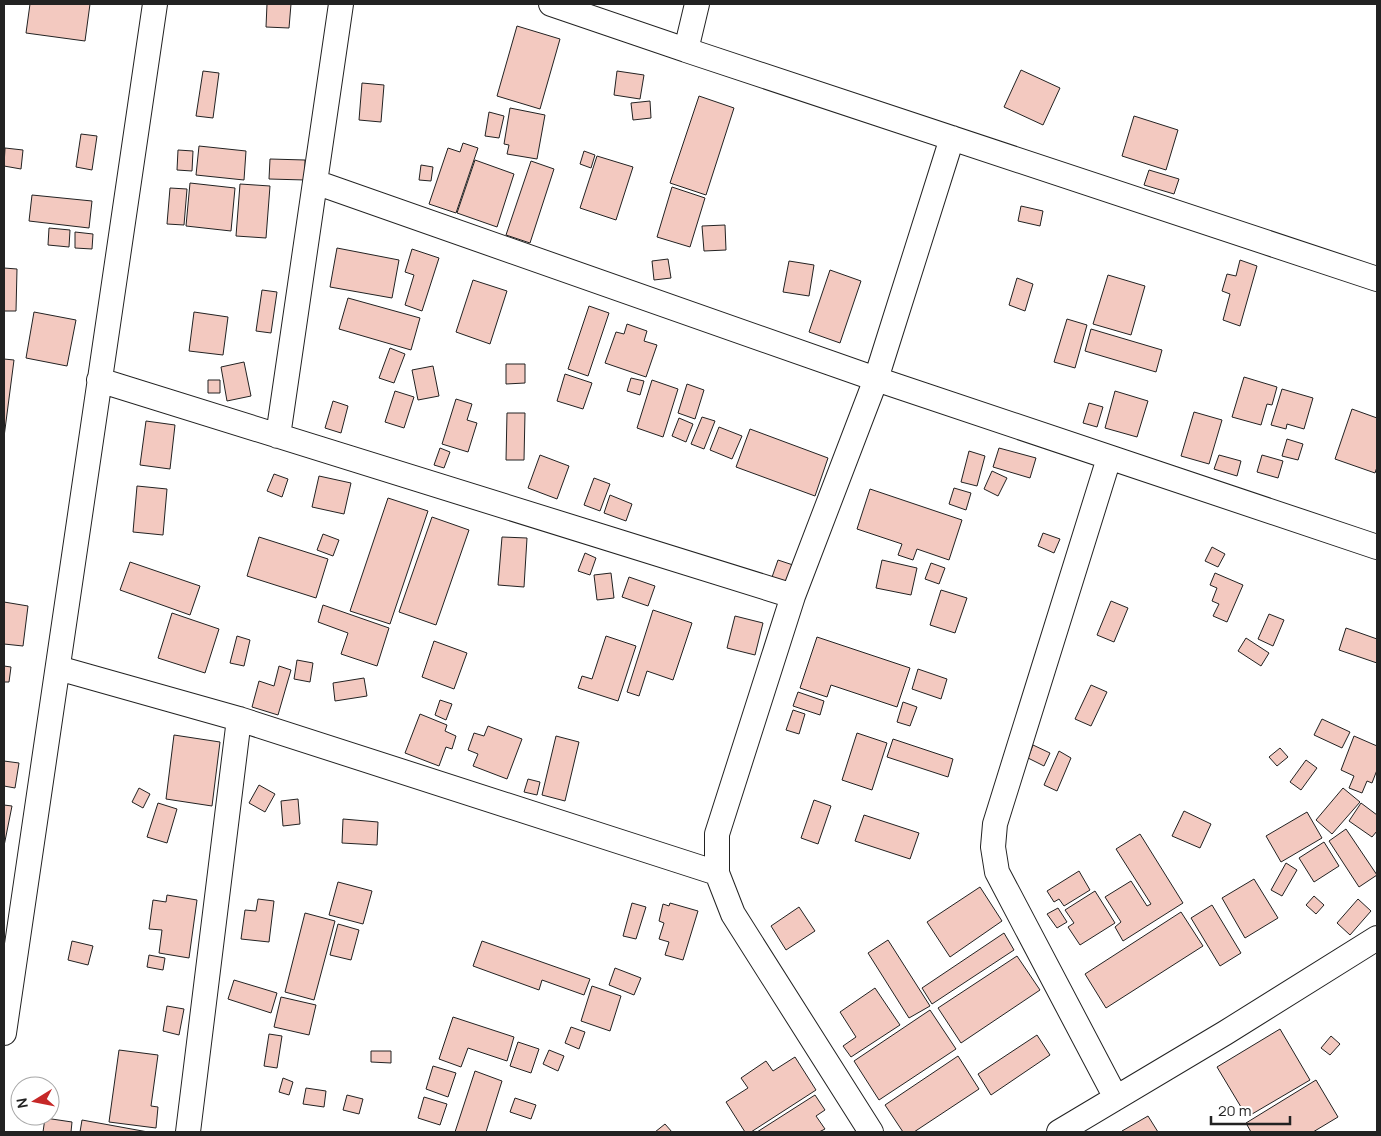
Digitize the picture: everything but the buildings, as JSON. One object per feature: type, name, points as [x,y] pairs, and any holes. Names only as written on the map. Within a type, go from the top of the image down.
[{"type":"street","points":[[4,1033],[154,4]]},
{"type":"street","points":[[278,436],[342,4]]},
{"type":"street","points":[[551,4],[1377,279]]},
{"type":"street","points":[[686,50],[697,4]]},
{"type":"street","points":[[871,1132],[733,914],[717,873],[718,834],[793,596],[876,379],[952,138]]},
{"type":"street","points":[[315,182],[876,379],[1377,547]]},
{"type":"street","points":[[99,380],[793,596]]},
{"type":"street","points":[[1109,458],[995,824],[993,847],[997,872],[1116,1098]]},
{"type":"street","points":[[58,668],[239,718],[717,873]]},
{"type":"street","points":[[188,1132],[239,718]]},
{"type":"street","points":[[1059,1132],[1225,1033],[1377,938]]}]
